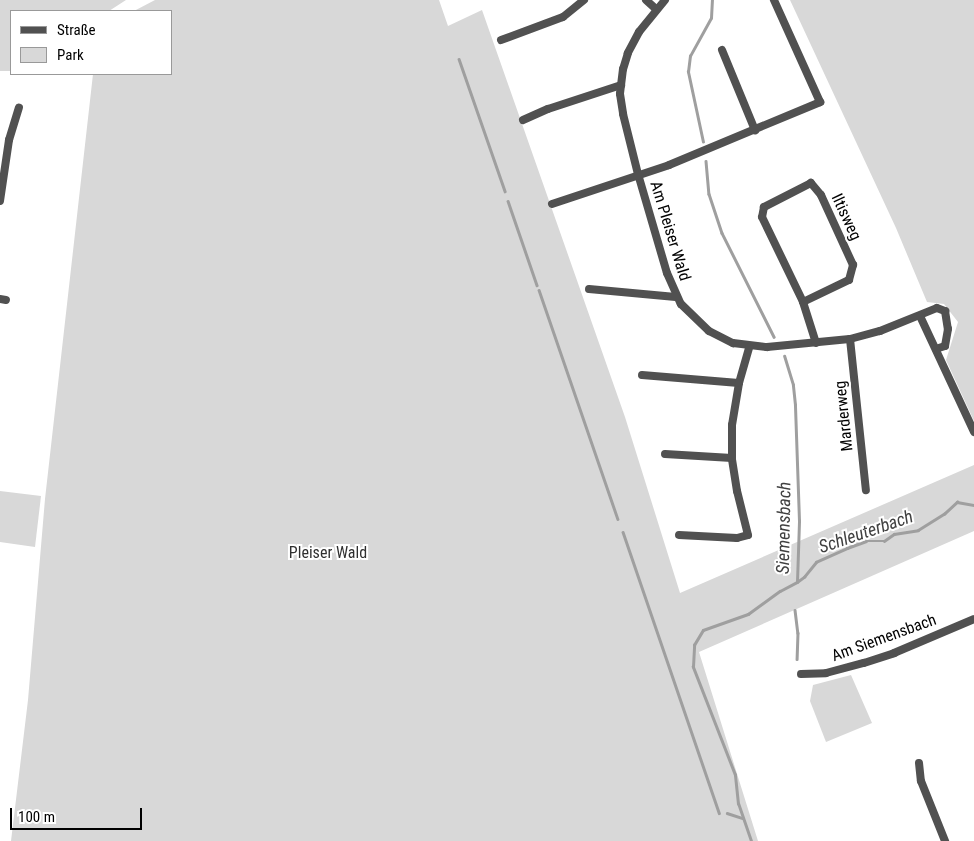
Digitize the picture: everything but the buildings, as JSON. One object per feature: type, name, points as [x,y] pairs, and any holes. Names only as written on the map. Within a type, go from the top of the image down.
[{"type":"street","points":[[501,40],[563,17],[584,0]]},
{"type":"street","points":[[646,0],[656,9]]},
{"type":"street","name":"Am Pleiser Wald","points":[[664,0],[639,32],[628,53],[620,85],[622,114],[638,174],[676,297],[697,322],[709,331],[733,343],[749,347],[767,348],[850,339],[920,316],[937,308],[946,311],[948,320],[945,346],[936,349]]},
{"type":"street","points":[[638,174],[669,165],[820,102],[774,0]]},
{"type":"street","points":[[722,50],[755,130]]},
{"type":"street","points":[[523,120],[548,109],[620,85]]},
{"type":"street","points":[[0,201],[9,140],[19,107]]},
{"type":"street","name":"Am Pleiser Wald","points":[[552,204],[638,174]]},
{"type":"street","name":"Iltisweg","points":[[803,302],[849,280],[853,265],[822,196],[811,183],[764,207],[762,217],[803,302],[816,343]]},
{"type":"street","name":"Am Pleiser Wald","points":[[588,289],[676,297]]},
{"type":"street","points":[[920,316],[974,432]]},
{"type":"street","name":"Marderweg","points":[[850,339],[866,490]]},
{"type":"street","points":[[679,534],[737,538],[748,535],[737,491],[732,458],[732,425],[738,383],[749,347]]},
{"type":"street","points":[[642,375],[738,383]]},
{"type":"street","points":[[664,454],[732,458]]},
{"type":"street","name":"Am Siemensbach","points":[[801,674],[826,673],[864,663],[894,653],[974,619]]},
{"type":"street","points":[[919,763],[921,781],[945,841]]},
{"type":"green space","points":[[0,0],[126,0],[111,10],[10,10],[10,71],[0,71]]},
{"type":"green space","name":"Pleiser Wald","points":[[155,0],[439,0],[448,26],[482,10],[625,417],[680,593],[974,465],[974,531],[699,652],[758,841],[11,841],[28,700],[45,499],[93,75],[172,75],[172,10],[136,10]]},
{"type":"green space","points":[[790,0],[974,0],[974,421],[946,360],[958,322],[944,304],[927,302],[896,228]]},
{"type":"green space","points":[[0,491],[41,496],[35,547],[0,542]]},
{"type":"green space","points":[[851,675],[872,723],[826,742],[810,701],[813,685]]},
{"type":"waterway","name":"Siemensbach","points":[[703,142],[688,72],[690,56],[711,18],[712,0]]},
{"type":"waterway","points":[[459,59],[505,191]]},
{"type":"waterway","name":"Siemensbach","points":[[706,161],[709,194],[722,233],[774,337]]},
{"type":"waterway","points":[[508,201],[537,285]]},
{"type":"waterway","points":[[539,290],[618,519]]},
{"type":"waterway","name":"Siemensbach","points":[[751,841],[738,804],[735,775],[693,667],[694,645],[703,630],[748,614],[780,591],[797,582],[799,521],[795,405],[793,385],[784,356]]},
{"type":"waterway","name":"Schleuterbach","points":[[797,582],[804,577],[816,562],[847,548],[866,541],[884,541],[894,534],[918,530],[944,514],[957,502],[974,505]]},
{"type":"waterway","points":[[623,532],[719,813]]},
{"type":"waterway","points":[[795,610],[798,633],[797,659]]},
{"type":"waterway","points":[[727,813],[742,818]]}]
